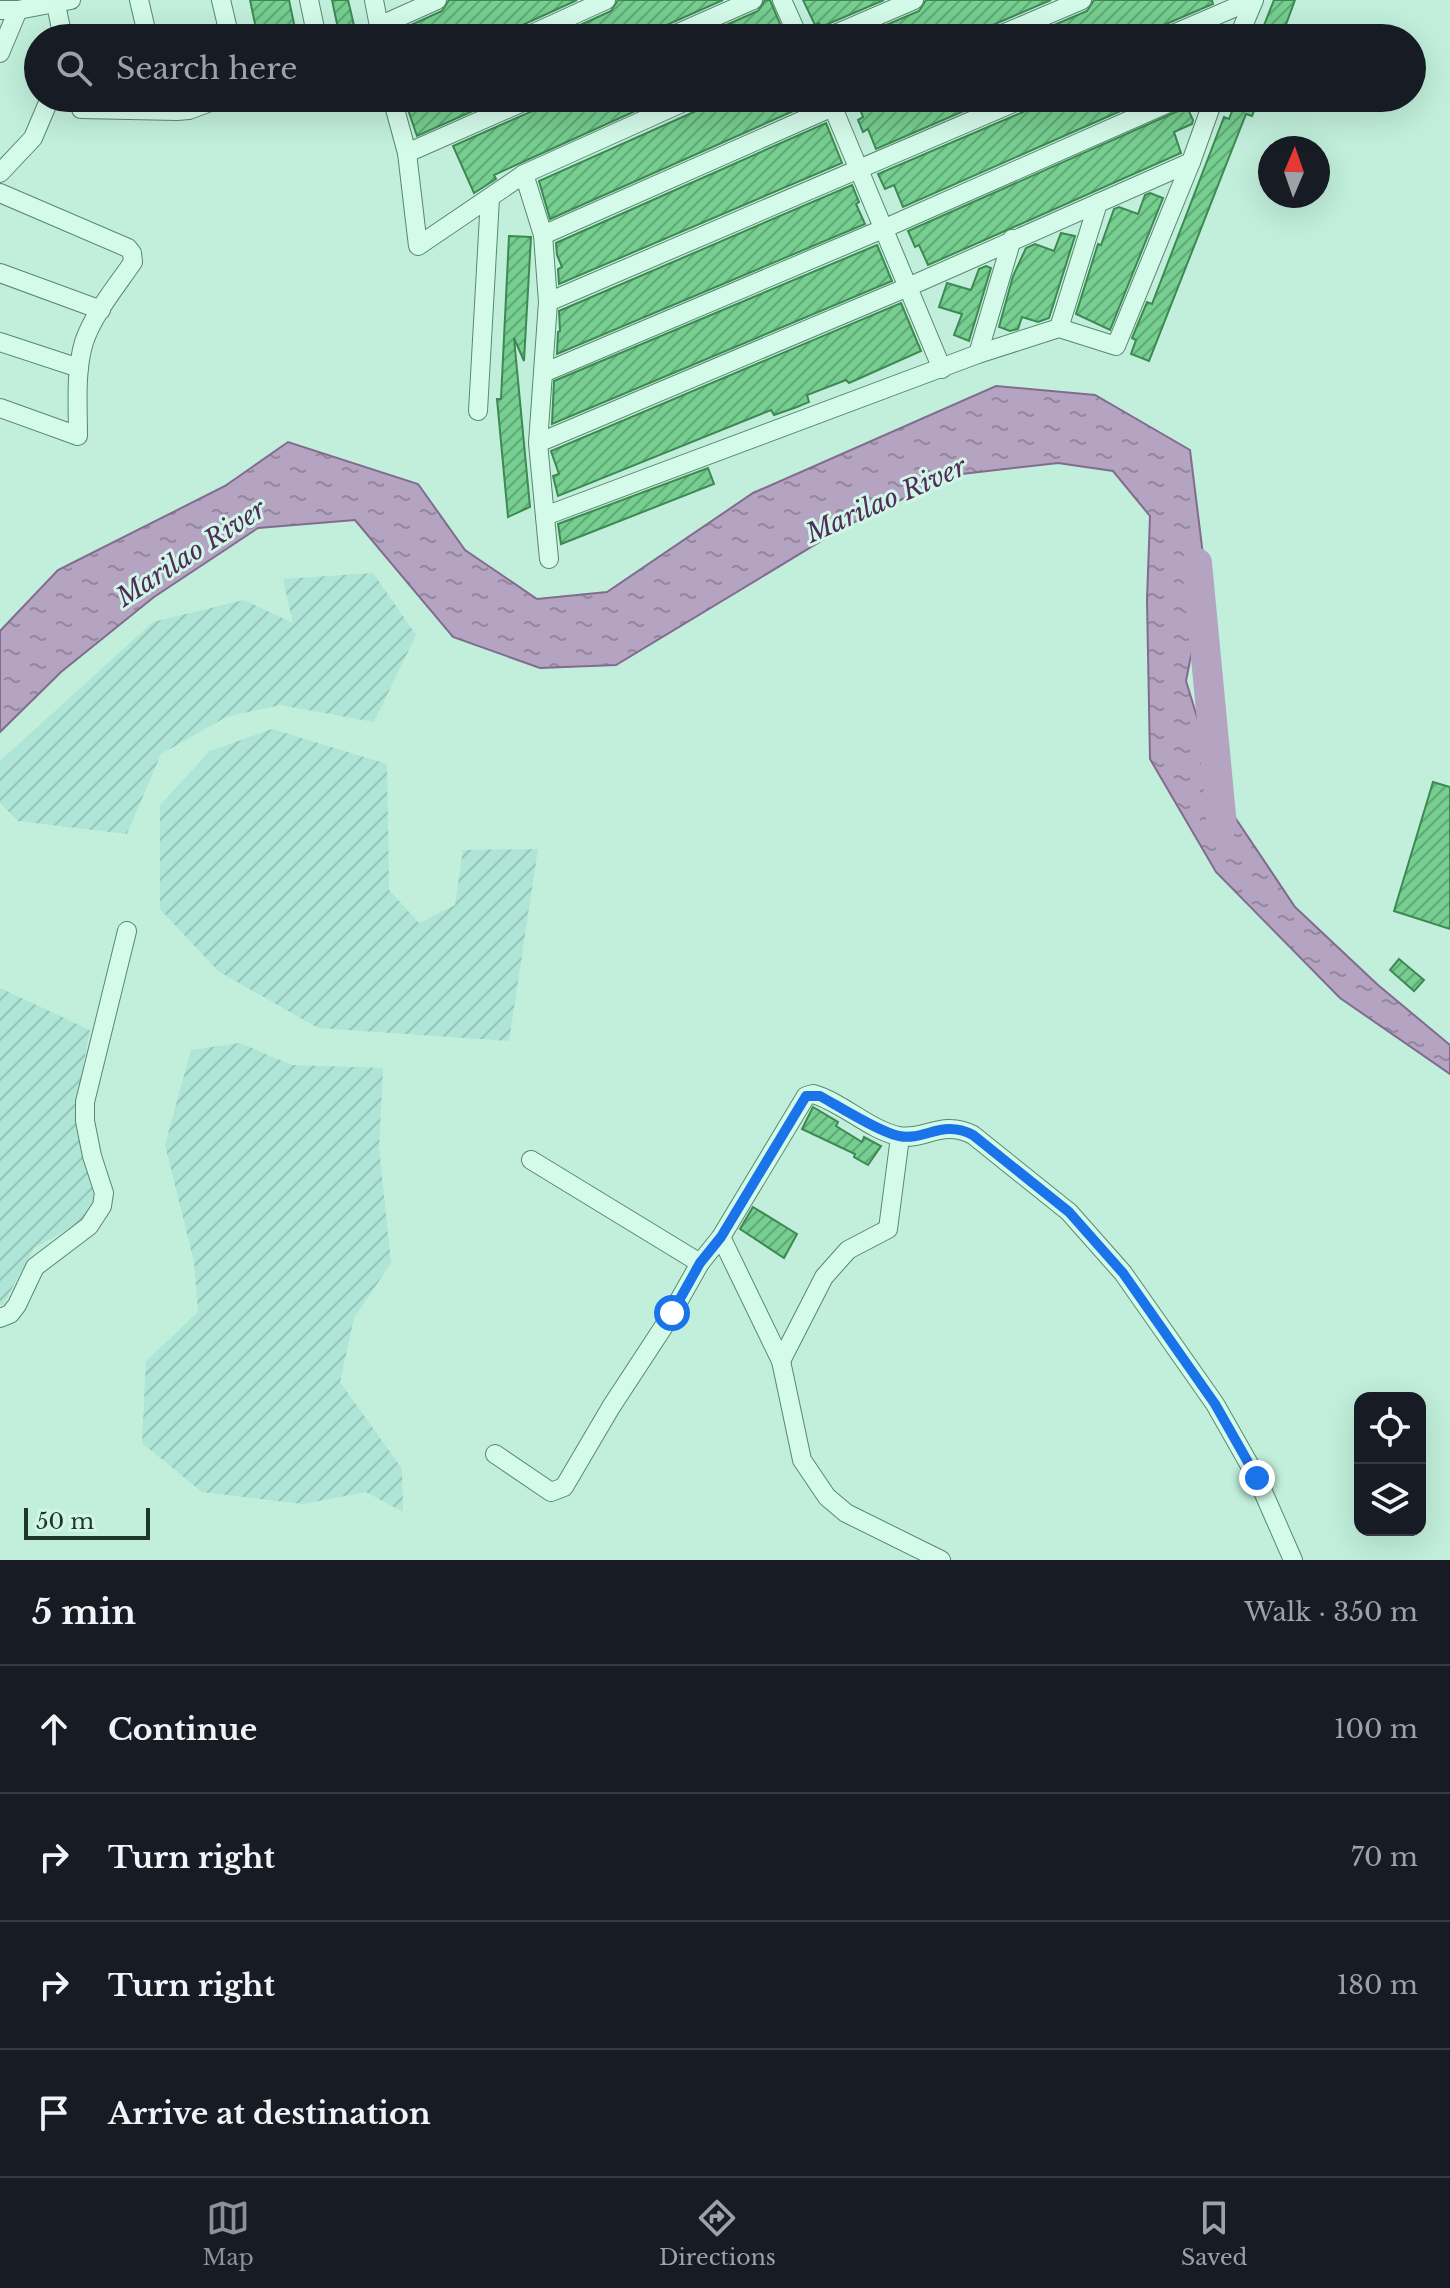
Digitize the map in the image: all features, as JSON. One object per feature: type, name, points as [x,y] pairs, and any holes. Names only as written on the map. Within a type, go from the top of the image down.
[{"type":"street","points":[[139,0],[145,24]]},
{"type":"street","points":[[221,0],[227,24]]},
{"type":"street","points":[[309,0],[314,24]]},
{"type":"street","points":[[374,0],[378,24]]},
{"type":"street","points":[[394,24],[437,0]]},
{"type":"street","points":[[554,24],[606,0]]},
{"type":"street","points":[[699,24],[753,0]]},
{"type":"street","points":[[782,0],[793,24]]},
{"type":"street","points":[[858,24],[914,0]]},
{"type":"street","points":[[1026,24],[1082,0]]},
{"type":"street","points":[[1197,24],[1253,0]]},
{"type":"street","points":[[1244,24],[1253,0]]},
{"type":"street","points":[[0,53],[9,10],[61,1],[62,24]]},
{"type":"street","points":[[0,173],[33,138],[44,112]]},
{"type":"street","points":[[396,112],[407,153],[418,246],[524,174],[662,112]]},
{"type":"street","points":[[407,153],[500,112]]},
{"type":"street","points":[[543,235],[809,112]]},
{"type":"street","points":[[835,112],[942,369]]},
{"type":"street","points":[[548,302],[993,112]]},
{"type":"street","points":[[543,373],[883,229],[1148,112]]},
{"type":"street","points":[[545,516],[978,354],[1059,328],[1116,346],[1209,112]]},
{"type":"street","points":[[538,443],[908,287],[1191,162]]},
{"type":"street","points":[[524,174],[543,235],[548,302],[538,443],[549,559]]},
{"type":"street","points":[[0,193],[128,248],[133,262],[88,332],[79,368],[78,436],[0,408]]},
{"type":"street","points":[[478,411],[490,198]]},
{"type":"street","points":[[1059,328],[1098,203]]},
{"type":"street","points":[[978,354],[1012,239]]},
{"type":"street","points":[[0,273],[101,310]]},
{"type":"street","points":[[0,342],[79,368]]},
{"type":"street","points":[[0,1318],[10,1314],[17,1305],[35,1267],[89,1226],[102,1206],[104,1193],[90,1144],[85,1102],[127,931]]},
{"type":"street","points":[[495,1454],[551,1492],[564,1487],[806,1096],[820,1096],[900,1137],[962,1129],[1069,1212],[1123,1273],[1215,1404],[1257,1478],[1293,1560]]},
{"type":"street","points":[[781,1361],[824,1277],[848,1250],[888,1229],[900,1137]]},
{"type":"street","points":[[531,1160],[700,1263]]},
{"type":"street","points":[[721,1237],[781,1361],[802,1460],[827,1497],[846,1513],[941,1560]]},
{"type":"shaded area","points":[[373,573],[416,635],[374,722],[280,705],[226,717],[161,754],[127,834],[18,821],[0,803],[0,761],[153,622],[244,600],[293,623],[283,579]]},
{"type":"shaded area","points":[[272,729],[387,764],[389,890],[419,923],[455,905],[463,850],[538,849],[509,1041],[318,1028],[218,971],[160,909],[160,805],[210,751]]},
{"type":"shaded area","points":[[0,988],[90,1030],[77,1099],[96,1194],[86,1219],[34,1248],[3,1305],[0,1305]]},
{"type":"shaded area","points":[[240,1043],[292,1065],[383,1068],[379,1148],[391,1263],[354,1318],[340,1382],[402,1469],[403,1512],[366,1492],[303,1504],[202,1492],[142,1443],[146,1361],[198,1312],[194,1262],[165,1145],[191,1050]]},
{"type":"water","points":[[996,386],[1095,395],[1190,450],[1206,579],[1186,681],[1222,798],[1295,907],[1378,985],[1450,1045],[1450,1074],[1340,998],[1216,872],[1150,759],[1147,600],[1150,516],[1113,471],[1058,463],[953,475],[846,526],[616,665],[540,668],[453,637],[355,520],[258,528],[154,597],[61,672],[0,732],[0,631],[58,570],[225,486],[288,442],[418,484],[465,550],[537,599],[607,592],[753,493]]},
{"type":"building","points":[[250,0],[289,0],[294,24],[255,24]]},
{"type":"building","points":[[332,0],[348,0],[354,24],[337,24]]},
{"type":"building","points":[[449,0],[577,0],[525,24],[413,24],[442,11]]},
{"type":"building","points":[[618,0],[723,0],[669,24],[583,24],[611,11]]},
{"type":"building","points":[[765,0],[770,0],[780,24],[729,24],[758,11]]},
{"type":"building","points":[[803,0],[884,0],[828,24],[815,24]]},
{"type":"building","points":[[926,0],[1051,0],[995,24],[889,24],[919,11]]},
{"type":"building","points":[[1094,0],[1212,0],[1213,4],[1166,24],[1057,24],[1087,11]]},
{"type":"building","points":[[1274,0],[1295,0],[1286,24],[1265,24]]},
{"type":"building","points":[[409,112],[471,112],[417,136]]},
{"type":"building","points":[[530,112],[633,112],[494,175],[496,179],[474,193],[453,146]]},
{"type":"building","points":[[694,112],[791,112],[550,219],[539,181]]},
{"type":"building","points":[[861,112],[962,112],[876,149],[868,129],[863,132],[858,120],[863,117]]},
{"type":"building","points":[[1023,112],[1118,112],[903,207],[894,185],[885,189],[878,174]]},
{"type":"building","points":[[1176,112],[1189,112],[1193,120],[1192,124],[1174,132],[1181,153],[928,265],[908,231]]},
{"type":"building","points":[[1232,112],[1254,112],[1252,116],[1246,114],[1149,361],[1131,354],[1136,340],[1132,338],[1147,302],[1152,304],[1224,117],[1229,119]]},
{"type":"building","points":[[826,123],[842,163],[559,284],[558,269],[562,267],[556,243]]},
{"type":"building","points":[[852,185],[865,224],[557,354],[559,311]]},
{"type":"building","points":[[1150,193],[1163,198],[1110,330],[1076,314],[1098,244],[1101,245],[1114,209],[1119,207],[1138,214],[1145,195]]},
{"type":"building","points":[[1061,233],[1075,236],[1049,318],[1038,322],[1022,317],[1018,329],[1010,331],[999,327],[1013,276],[1026,248],[1035,244],[1054,251]]},
{"type":"building","points":[[509,236],[531,237],[524,361],[514,338],[530,507],[508,517],[497,399],[501,399]]},
{"type":"building","points":[[877,245],[892,281],[552,424],[554,381]]},
{"type":"building","points":[[986,266],[991,268],[969,341],[954,335],[962,314],[939,307],[947,283],[971,290],[979,269]]},
{"type":"building","points":[[901,303],[921,351],[849,383],[846,380],[807,395],[809,402],[797,407],[774,415],[771,410],[558,496],[553,476],[559,474],[551,451]]},
{"type":"building","points":[[708,468],[714,484],[561,544],[558,524]]},
{"type":"building","points":[[1433,782],[1450,787],[1450,929],[1394,911]]},
{"type":"building","points":[[1399,959],[1424,980],[1414,991],[1390,970]]},
{"type":"building","points":[[813,1107],[862,1142],[864,1137],[881,1146],[868,1165],[854,1157],[855,1154],[802,1129]]},
{"type":"building","points":[[753,1207],[797,1234],[784,1258],[740,1229]]},
{"type":"waterway","name":"Marilao River","points":[[1197,563],[1222,826]]},
{"type":"route","points":[[672,1313],[700,1263],[721,1237],[806,1096],[820,1096],[900,1137],[962,1129],[1069,1212],[1123,1273],[1215,1404],[1257,1478]]}]
